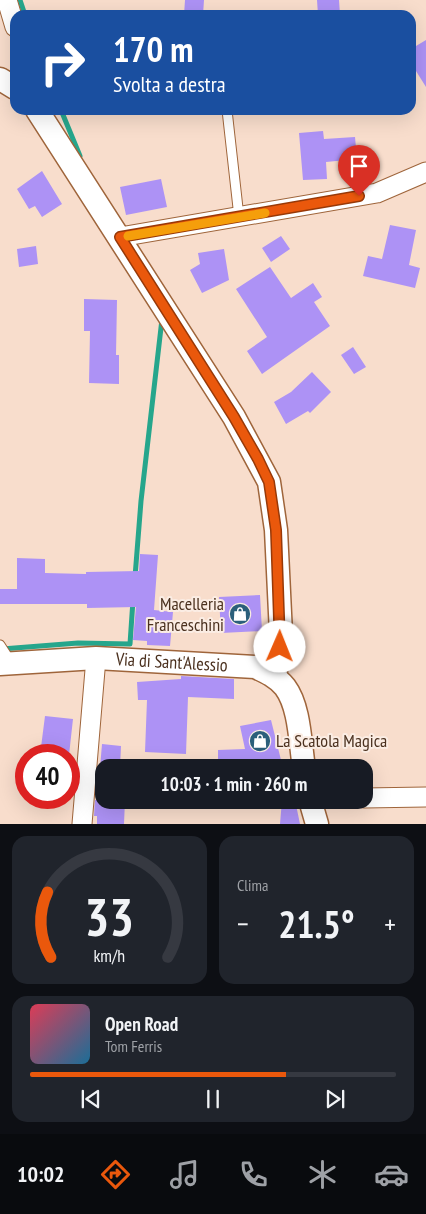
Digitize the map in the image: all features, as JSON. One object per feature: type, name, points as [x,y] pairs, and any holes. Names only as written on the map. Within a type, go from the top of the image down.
[{"type":"street","points":[[40,115],[234,417],[269,482],[276,530],[281,634],[279,660],[274,676],[285,687],[293,704],[302,759]]},
{"type":"street","points":[[120,237],[377,193],[426,172]]},
{"type":"street","name":"Via di Sant'Alessio","points":[[4,657],[96,658],[255,667],[274,676]]},
{"type":"street","points":[[82,824],[96,658]]},
{"type":"street","points":[[373,798],[426,797]]},
{"type":"street","points":[[313,809],[317,824]]},
{"type":"lane","points":[[228,115],[239,217]]},
{"type":"building","points":[[185,0],[204,0],[203,10],[184,10]]},
{"type":"building","points":[[317,0],[339,0],[340,10],[318,10]]},
{"type":"building","points":[[426,40],[426,87],[416,71],[416,46]]},
{"type":"building","points":[[323,131],[324,139],[355,137],[357,159],[326,162],[327,179],[303,180],[299,133]]},
{"type":"building","points":[[42,171],[62,204],[42,217],[35,206],[29,209],[17,189]]},
{"type":"building","points":[[161,179],[167,207],[126,215],[120,187]]},
{"type":"building","points":[[390,225],[416,230],[409,265],[420,268],[415,288],[363,276],[368,256],[382,259]]},
{"type":"building","points":[[281,236],[290,249],[271,262],[262,248]]},
{"type":"building","points":[[36,246],[38,264],[19,267],[17,249]]},
{"type":"building","points":[[224,249],[229,280],[202,293],[190,270],[200,264],[198,253]]},
{"type":"building","points":[[270,267],[291,298],[313,283],[322,297],[314,302],[330,326],[262,374],[247,351],[267,337],[236,289]]},
{"type":"building","points":[[84,299],[117,300],[116,355],[119,355],[119,384],[89,383],[90,331],[84,331]]},
{"type":"building","points":[[353,347],[366,367],[354,374],[341,355]]},
{"type":"building","points":[[312,372],[331,392],[310,413],[308,411],[286,424],[274,402],[291,392]]},
{"type":"building","points":[[140,554],[158,555],[154,610],[173,612],[170,646],[147,645],[147,641],[133,640],[136,607],[87,608],[87,604],[0,604],[0,589],[17,589],[17,558],[45,559],[45,573],[86,574],[86,572],[139,571]]},
{"type":"building","name":"Macelleria Franceschini","points":[[260,595],[262,631],[221,633],[219,597]]},
{"type":"building","points":[[181,676],[234,679],[234,699],[188,697],[186,754],[145,752],[147,700],[138,700],[137,682],[181,679]]},
{"type":"building","points":[[45,716],[73,719],[70,744],[41,744]]},
{"type":"building","name":"La Scatola Magica","points":[[271,720],[281,759],[218,759],[218,750],[245,749],[240,726]]},
{"type":"building","points":[[102,744],[121,746],[120,759],[101,759]]},
{"type":"building","points":[[95,800],[95,809],[125,809],[124,824],[97,824],[97,816],[94,816]]},
{"type":"building","points":[[281,809],[297,809],[300,824],[280,824]]},
{"type":"waterway","points":[[20,0],[23,10]]},
{"type":"waterway","points":[[63,115],[80,156]]},
{"type":"waterway","points":[[135,577],[141,501],[162,319]]},
{"type":"waterway","points":[[2,649],[78,643],[130,644],[133,600]]},
{"type":"slow traffic","points":[[128,236],[265,213]]},
{"type":"place","name":"Macelleria Franceschini","points":[[240,614]]},
{"type":"place","name":"La Scatola Magica","points":[[260,741]]},
{"type":"route","points":[[280,647],[276,530],[269,482],[234,417],[120,237],[359,196]]}]
